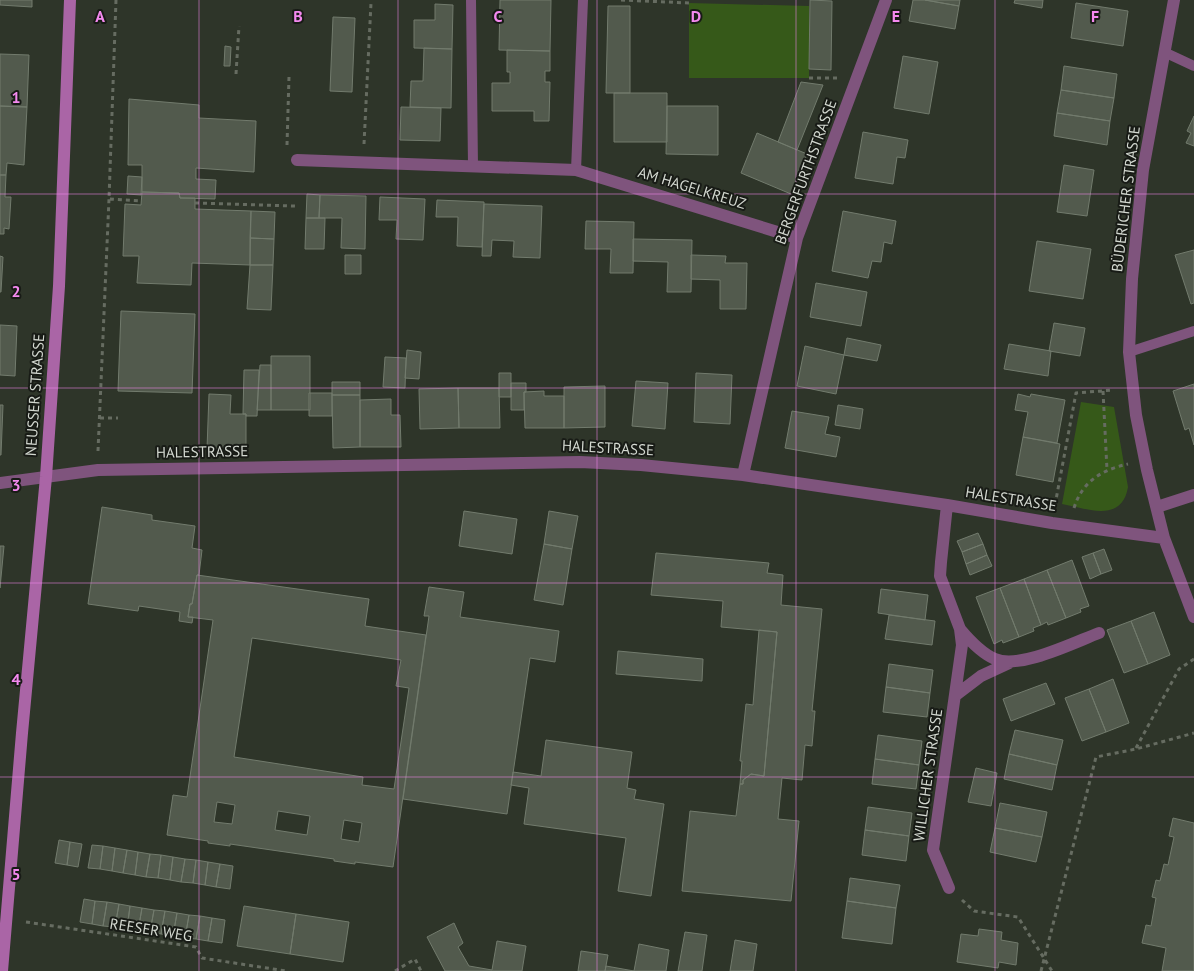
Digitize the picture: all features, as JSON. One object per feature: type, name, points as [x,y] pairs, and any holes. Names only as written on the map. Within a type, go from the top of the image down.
[{"type":"main road","name":"NEUSSER STRASSE","points":[[2,971],[46,477],[59,286],[70,0]]},
{"type":"street","name":"BERGERFURTHSTRASSE","points":[[743,475],[797,238],[886,0]]},
{"type":"street","name":"BÜDERICHER STRASSE","points":[[1174,0],[1143,170],[1132,279],[1130,352],[1136,414],[1145,460],[1164,538],[1194,618]]},
{"type":"street","name":"AM HAGELKREUZ","points":[[297,160],[576,170],[797,238]]},
{"type":"street","name":"HALESTRASSE","points":[[0,483],[98,470],[580,462],[641,465],[743,475],[947,505],[1052,523],[1164,538]]},
{"type":"street","points":[[1157,507],[1194,495]]},
{"type":"street","name":"WILLICHER STRASSE","points":[[947,505],[940,576],[960,629],[962,646],[933,850],[949,888]]},
{"type":"street","name":"WILLICHER STRASSE","points":[[960,629],[973,644],[986,654],[996,660],[1009,663]]},
{"type":"street","name":"WILLICHER STRASSE","points":[[956,694],[981,676],[1009,663],[1028,660],[1099,633]]},
{"type":"lane","points":[[471,0],[473,166]]},
{"type":"lane","points":[[576,170],[582,0]]},
{"type":"lane","points":[[1164,52],[1194,66]]},
{"type":"lane","points":[[1130,352],[1194,331]]},
{"type":"path","points":[[98,470],[116,0]]},
{"type":"path","points":[[621,0],[689,3]]},
{"type":"path","points":[[364,162],[371,3]]},
{"type":"path","points":[[236,74],[239,26]]},
{"type":"path","points":[[289,77],[287,145],[297,160]]},
{"type":"path","points":[[809,78],[858,78]]},
{"type":"path","points":[[109,199],[141,201]]},
{"type":"path","points":[[195,203],[295,206]]},
{"type":"path","points":[[1052,523],[1076,393],[1133,389]]},
{"type":"path","points":[[1103,391],[1107,470]]},
{"type":"path","points":[[100,418],[118,418]]},
{"type":"path","points":[[1070,525],[1078,495],[1084,486],[1107,470],[1145,460]]},
{"type":"path","points":[[1136,749],[1180,669],[1194,659]]},
{"type":"path","points":[[1041,971],[1096,758],[1194,733]]},
{"type":"path","points":[[949,888],[974,911],[1018,917],[1052,971]]},
{"type":"path","name":"REESER WEG","points":[[6,920],[196,947],[202,958],[286,971]]},
{"type":"path","points":[[395,971],[415,959],[421,971]]},
{"type":"green space","points":[[689,3],[809,6],[809,78],[689,78]]},
{"type":"green space","points":[[1081,402],[1114,407],[1128,487],[1125,498],[1119,506],[1111,510],[1093,510],[1062,504]]},
{"type":"building","points":[[0,0],[32,0],[32,7],[0,5]]},
{"type":"building","points":[[500,0],[551,0],[550,51],[499,50]]},
{"type":"building","points":[[810,0],[832,1],[831,70],[809,69]]},
{"type":"building","points":[[913,0],[925,0],[959,6],[955,29],[909,21]]},
{"type":"building","points":[[925,0],[960,0],[959,6]]},
{"type":"building","points":[[1015,0],[1043,0],[1042,8],[1014,3]]},
{"type":"building","points":[[1076,3],[1128,11],[1123,46],[1071,38]]},
{"type":"building","points":[[435,4],[453,5],[452,49],[414,48],[414,20],[435,20]]},
{"type":"building","points":[[608,6],[630,6],[630,93],[606,93]]},
{"type":"building","points":[[333,17],[355,18],[352,92],[330,91]]},
{"type":"building","points":[[225,46],[231,47],[230,66],[224,66]]},
{"type":"building","points":[[424,48],[452,49],[451,108],[410,107],[411,81],[423,81]]},
{"type":"building","points":[[507,50],[550,51],[550,71],[545,71],[545,82],[550,82],[549,121],[534,121],[534,111],[492,111],[492,83],[510,83],[510,72],[507,72]]},
{"type":"building","points":[[0,54],[29,55],[27,107],[0,106]]},
{"type":"building","points":[[903,56],[938,62],[929,114],[894,108]]},
{"type":"building","points":[[1064,66],[1117,74],[1114,98],[1061,90]]},
{"type":"building","points":[[801,82],[823,85],[797,150],[778,142]]},
{"type":"building","points":[[1061,90],[1114,98],[1110,121],[1057,113]]},
{"type":"building","points":[[614,93],[667,93],[667,142],[614,142]]},
{"type":"building","points":[[129,99],[199,105],[199,118],[256,121],[254,172],[196,168],[196,179],[216,180],[215,199],[180,198],[179,193],[142,192],[142,165],[128,165]]},
{"type":"building","points":[[0,106],[27,107],[24,165],[7,163],[6,175],[0,175]]},
{"type":"building","points":[[667,106],[718,106],[718,155],[666,154]]},
{"type":"building","points":[[401,107],[441,108],[440,141],[400,140]]},
{"type":"building","points":[[1057,113],[1110,121],[1107,145],[1054,136]]},
{"type":"building","points":[[1194,116],[1194,146],[1186,143],[1191,133],[1187,131]]},
{"type":"building","points":[[863,132],[908,140],[905,158],[897,157],[893,184],[855,178]]},
{"type":"building","points":[[757,133],[807,154],[791,194],[741,173]]},
{"type":"building","points":[[1064,165],[1094,170],[1087,216],[1057,212]]},
{"type":"building","points":[[0,175],[6,175],[5,197],[11,197],[9,229],[4,228],[4,234],[0,234]]},
{"type":"building","points":[[128,176],[142,177],[141,195],[127,194]]},
{"type":"building","points":[[142,192],[179,193],[180,198],[195,198],[195,209],[251,211],[250,265],[192,263],[191,285],[137,283],[139,256],[123,256],[125,204],[141,205]]},
{"type":"building","points":[[307,194],[320,195],[319,218],[306,218]]},
{"type":"building","points":[[320,195],[366,196],[365,249],[341,248],[342,218],[319,218]]},
{"type":"building","points":[[380,197],[425,199],[423,240],[396,239],[397,220],[379,220]]},
{"type":"building","points":[[437,200],[484,202],[482,247],[457,246],[458,217],[436,217]]},
{"type":"building","points":[[484,204],[542,206],[540,258],[513,257],[514,241],[492,240],[491,256],[482,256]]},
{"type":"building","points":[[251,211],[275,212],[274,239],[250,238]]},
{"type":"building","points":[[843,211],[896,221],[892,244],[884,242],[881,262],[872,261],[868,278],[832,271]]},
{"type":"building","points":[[306,218],[325,218],[324,249],[305,249]]},
{"type":"building","points":[[586,221],[634,222],[633,273],[610,273],[611,249],[585,249]]},
{"type":"building","points":[[250,238],[274,239],[273,265],[250,265]]},
{"type":"building","points":[[633,239],[692,240],[691,292],[667,292],[668,262],[633,261]]},
{"type":"building","points":[[1037,241],[1091,249],[1083,299],[1029,291]]},
{"type":"building","points":[[1194,250],[1194,303],[1191,304],[1175,255]]},
{"type":"building","points":[[345,255],[361,255],[361,274],[345,274]]},
{"type":"building","points":[[691,255],[726,256],[725,263],[747,263],[746,309],[720,309],[720,280],[691,279]]},
{"type":"building","points":[[0,256],[3,257],[1,292],[0,292]]},
{"type":"building","points":[[250,265],[273,265],[271,310],[247,309]]},
{"type":"building","points":[[816,283],[867,292],[861,326],[810,317]]},
{"type":"building","points":[[121,311],[195,314],[192,393],[118,391]]},
{"type":"building","points":[[1054,323],[1085,328],[1080,356],[1049,351]]},
{"type":"building","points":[[0,325],[17,326],[15,376],[0,375]]},
{"type":"building","points":[[847,338],[881,345],[877,361],[844,355]]},
{"type":"building","points":[[1009,344],[1051,351],[1048,376],[1004,369]]},
{"type":"building","points":[[805,346],[844,355],[836,394],[797,386]]},
{"type":"building","points":[[407,350],[421,352],[419,379],[405,378]]},
{"type":"building","points":[[271,356],[310,356],[310,410],[271,410]]},
{"type":"building","points":[[385,357],[406,358],[405,388],[383,387]]},
{"type":"building","points":[[260,365],[271,365],[271,410],[257,410]]},
{"type":"building","points":[[244,370],[259,370],[257,416],[246,416],[246,414],[243,414]]},
{"type":"building","points":[[499,373],[511,373],[511,397],[499,397]]},
{"type":"building","points":[[696,373],[732,375],[730,424],[694,422]]},
{"type":"building","points":[[636,381],[668,383],[665,429],[632,426]]},
{"type":"building","points":[[332,382],[360,382],[360,395],[332,395]]},
{"type":"building","points":[[511,383],[526,383],[524,410],[511,410]]},
{"type":"building","points":[[1194,384],[1194,445],[1189,428],[1185,430],[1173,391]]},
{"type":"building","points":[[605,386],[605,427],[564,428],[564,387]]},
{"type":"building","points":[[458,388],[459,428],[420,429],[419,389]]},
{"type":"building","points":[[458,388],[499,388],[500,428],[459,428]]},
{"type":"building","points":[[544,391],[544,396],[564,396],[564,428],[525,428],[524,392]]},
{"type":"building","points":[[309,393],[332,393],[332,416],[309,416]]},
{"type":"building","points":[[209,394],[231,395],[230,414],[246,414],[246,448],[207,449]]},
{"type":"building","points":[[1018,394],[1030,397],[1031,394],[1065,400],[1057,443],[1023,437],[1028,412],[1015,410]]},
{"type":"building","points":[[332,395],[360,395],[360,447],[333,448]]},
{"type":"building","points":[[391,399],[391,415],[400,415],[401,447],[360,447],[360,400]]},
{"type":"building","points":[[0,405],[3,405],[1,455],[0,455]]},
{"type":"building","points":[[838,405],[863,409],[860,429],[835,425]]},
{"type":"building","points":[[792,411],[829,417],[825,434],[840,437],[836,457],[785,448]]},
{"type":"building","points":[[1023,437],[1060,444],[1053,482],[1016,475]]},
{"type":"building","points":[[102,507],[152,515],[152,520],[195,526],[192,548],[202,550],[199,575],[197,575],[188,617],[193,617],[192,623],[179,621],[180,612],[139,606],[138,611],[88,604]]},
{"type":"building","points":[[464,511],[517,519],[512,554],[459,546]]},
{"type":"building","points":[[549,511],[578,516],[572,549],[544,544]]},
{"type":"building","points":[[978,533],[983,544],[962,552],[957,541]]},
{"type":"building","points":[[544,544],[572,549],[563,605],[534,600]]},
{"type":"building","points":[[983,544],[987,555],[966,564],[962,552]]},
{"type":"building","points":[[0,546],[4,546],[0,588]]},
{"type":"building","points":[[1104,549],[1112,570],[1101,574],[1093,553]]},
{"type":"building","points":[[656,553],[769,563],[767,573],[783,575],[781,605],[822,609],[812,711],[815,711],[812,746],[805,745],[802,780],[782,778],[778,819],[799,821],[791,901],[682,891],[690,811],[736,816],[740,784],[743,784],[743,780],[751,774],[764,776],[777,632],[721,627],[723,601],[651,595]]},
{"type":"building","points":[[1093,553],[1101,574],[1090,579],[1082,557]]},
{"type":"building","points":[[987,555],[992,566],[970,575],[966,564]]},
{"type":"building","points":[[1072,560],[1089,606],[1080,609],[1081,612],[1066,618],[1047,570]]},
{"type":"building","points":[[1047,570],[1066,618],[1048,625],[1047,622],[1041,625],[1024,579]]},
{"type":"building","points":[[197,575],[369,599],[365,626],[426,635],[393,867],[355,862],[355,864],[334,861],[334,859],[230,844],[230,846],[208,843],[208,841],[167,835],[173,795],[187,797],[213,620],[188,617],[190,604],[192,604]],"holes":[[[252,638],[401,660],[396,686],[409,688],[394,789],[362,785],[363,777],[234,757]],[[217,802],[235,805],[232,824],[214,822]],[[278,811],[310,816],[307,835],[275,830]],[[344,820],[362,823],[359,842],[341,839]]]},
{"type":"building","points":[[1024,579],[1041,625],[1033,628],[1034,631],[1019,637],[1000,588]]},
{"type":"building","points":[[429,587],[464,592],[460,617],[559,631],[555,662],[530,658],[507,814],[403,799],[429,616],[424,616]]},
{"type":"building","points":[[1000,588],[1019,637],[1003,643],[1002,640],[994,644],[976,597]]},
{"type":"building","points":[[881,589],[928,595],[925,620],[878,613]]},
{"type":"building","points":[[1154,612],[1170,655],[1148,664],[1131,621]]},
{"type":"building","points":[[889,615],[935,621],[932,645],[885,639]]},
{"type":"building","points":[[1131,621],[1148,664],[1124,673],[1107,630]]},
{"type":"building","points":[[759,630],[777,632],[764,776],[751,774],[743,780],[743,784],[740,784],[742,761],[740,761],[746,704],[753,705]]},
{"type":"building","points":[[618,651],[703,659],[702,681],[616,674]]},
{"type":"building","points":[[889,664],[933,670],[930,693],[886,687]]},
{"type":"building","points":[[1113,679],[1129,723],[1106,732],[1089,689]]},
{"type":"building","points":[[1046,683],[1055,704],[1011,721],[1003,699]]},
{"type":"building","points":[[886,687],[930,693],[927,717],[883,712]]},
{"type":"building","points":[[1089,689],[1106,732],[1082,741],[1065,698]]},
{"type":"building","points":[[1015,730],[1063,740],[1057,765],[1009,754]]},
{"type":"building","points":[[878,735],[922,741],[919,765],[875,759]]},
{"type":"building","points":[[546,740],[632,752],[627,788],[636,790],[634,799],[664,804],[651,896],[618,891],[626,838],[524,824],[529,788],[511,785],[513,772],[541,776]]},
{"type":"building","points":[[1009,754],[1057,765],[1052,790],[1004,779]]},
{"type":"building","points":[[875,759],[919,765],[916,789],[872,784]]},
{"type":"building","points":[[976,768],[997,773],[991,806],[968,802]]},
{"type":"building","points":[[1000,803],[1047,812],[1042,837],[995,828]]},
{"type":"building","points":[[868,807],[912,813],[909,836],[865,830]]},
{"type":"building","points":[[1173,818],[1194,823],[1194,971],[1162,971],[1166,948],[1142,943],[1146,925],[1151,926],[1156,898],[1152,897],[1156,880],[1160,881],[1164,864],[1168,865],[1174,837],[1169,836]]},
{"type":"building","points":[[995,828],[1042,837],[1036,862],[990,852]]},
{"type":"building","points":[[865,830],[909,836],[906,861],[862,855]]},
{"type":"building","points":[[59,840],[70,842],[67,865],[55,863]]},
{"type":"building","points":[[70,842],[82,844],[78,867],[67,865]]},
{"type":"building","points":[[92,845],[103,846],[100,869],[88,868]]},
{"type":"building","points":[[103,846],[115,848],[112,871],[100,869]]},
{"type":"building","points":[[115,848],[127,850],[123,873],[112,871]]},
{"type":"building","points":[[127,850],[138,852],[135,875],[123,873]]},
{"type":"building","points":[[138,852],[150,854],[146,877],[135,875]]},
{"type":"building","points":[[150,854],[161,855],[158,878],[146,877]]},
{"type":"building","points":[[161,855],[173,857],[170,880],[158,878]]},
{"type":"building","points":[[173,857],[185,859],[181,882],[170,880]]},
{"type":"building","points":[[185,859],[196,860],[193,883],[181,882]]},
{"type":"building","points":[[196,860],[208,862],[205,885],[193,883]]},
{"type":"building","points":[[208,862],[220,864],[216,887],[205,885]]},
{"type":"building","points":[[220,864],[233,866],[230,889],[216,887]]},
{"type":"building","points":[[850,878],[900,885],[896,908],[847,901]]},
{"type":"building","points":[[84,899],[95,901],[92,924],[80,922]]},
{"type":"building","points":[[95,901],[107,902],[103,926],[92,924]]},
{"type":"building","points":[[847,901],[896,908],[892,944],[842,938]]},
{"type":"building","points":[[107,902],[119,904],[115,927],[103,926]]},
{"type":"building","points":[[119,904],[130,906],[127,929],[115,927]]},
{"type":"building","points":[[130,906],[142,908],[138,931],[127,929]]},
{"type":"building","points":[[244,906],[296,914],[290,954],[237,946]]},
{"type":"building","points":[[142,908],[154,910],[150,932],[138,931]]},
{"type":"building","points":[[154,910],[165,911],[161,934],[150,932]]},
{"type":"building","points":[[165,911],[177,913],[173,936],[161,934]]},
{"type":"building","points":[[177,913],[189,915],[185,938],[173,936]]},
{"type":"building","points":[[296,914],[349,922],[343,962],[290,954]]},
{"type":"building","points":[[189,915],[200,916],[196,939],[185,938]]},
{"type":"building","points":[[200,916],[212,918],[208,941],[196,939]]},
{"type":"building","points":[[212,918],[225,920],[222,943],[208,941]]},
{"type":"building","points":[[454,923],[463,943],[458,947],[469,966],[492,970],[497,941],[526,946],[522,971],[445,971],[427,937]]},
{"type":"building","points":[[979,929],[1002,932],[1001,940],[1018,943],[1016,965],[999,962],[998,968],[957,962],[961,934],[978,936]]},
{"type":"building","points":[[685,932],[707,935],[702,971],[678,971]]},
{"type":"building","points":[[735,940],[757,944],[753,971],[730,971]]},
{"type":"building","points":[[639,944],[669,950],[666,971],[634,971]]},
{"type":"building","points":[[581,951],[608,955],[605,971],[578,971]]},
{"type":"building","points":[[606,966],[634,971],[605,971]]}]
